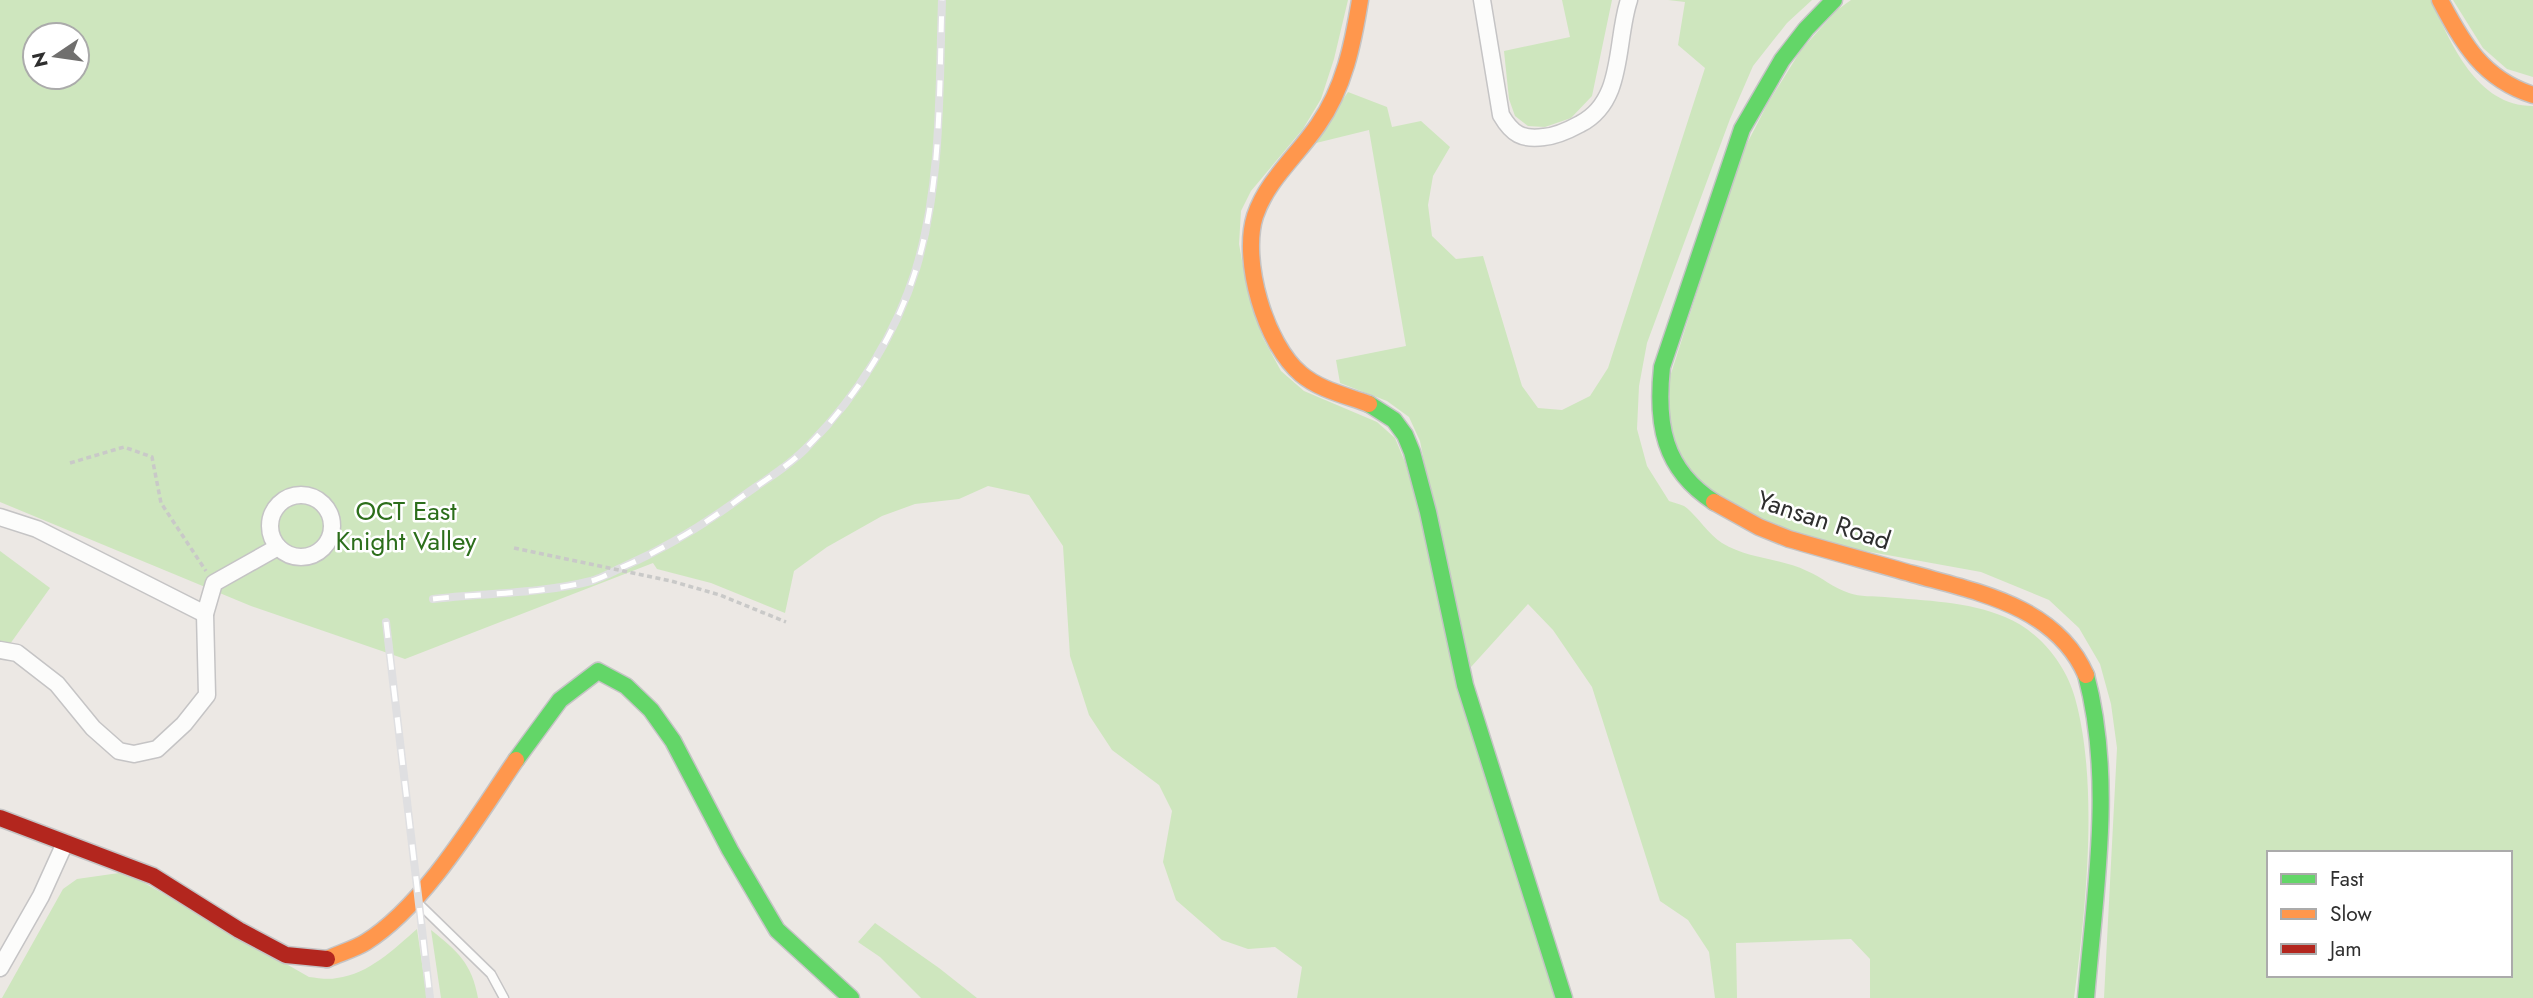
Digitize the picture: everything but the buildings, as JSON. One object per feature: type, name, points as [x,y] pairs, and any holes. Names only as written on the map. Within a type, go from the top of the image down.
[{"type":"street","points":[[1360,0],[1343,73],[1327,111],[1263,195],[1254,214],[1251,240],[1255,273],[1263,306],[1275,336],[1290,362],[1305,378],[1325,389],[1378,407],[1393,418],[1404,433],[1413,455],[1434,533],[1465,685],[1564,998]]},
{"type":"street","points":[[1482,0],[1501,115],[1509,129],[1525,137],[1535,137],[1566,131],[1590,119],[1605,103],[1615,80],[1624,14],[1629,0]]},
{"type":"street","name":"Yansan Road","points":[[1834,0],[1792,43],[1760,92],[1742,128],[1662,367],[1658,391],[1661,426],[1667,446],[1681,473],[1694,489],[1721,509],[1762,530],[1789,540],[2012,604],[2043,622],[2069,645],[2086,674],[2100,740],[2098,849],[2086,998]]},
{"type":"street","points":[[2440,0],[2466,46],[2481,65],[2514,91],[2533,95]]},
{"type":"street","points":[[0,517],[37,529],[205,614]]},
{"type":"street","points":[[0,650],[17,653],[57,684],[93,729],[119,751],[134,754],[156,749],[184,724],[206,695],[205,614],[214,583],[278,547]]},
{"type":"street","points":[[0,818],[160,880],[289,957],[327,960],[347,955],[365,945],[415,900],[453,853],[530,738],[561,698],[598,671],[626,686],[652,710],[673,741],[730,850],[777,930],[851,998]]},
{"type":"street","points":[[0,968],[41,897],[65,843]]},
{"type":"street","points":[[826,998],[835,983]]},
{"type":"lane","points":[[415,900],[491,974],[504,998]]},
{"type":"path","points":[[70,463],[124,447],[152,457],[161,503],[214,583]]},
{"type":"path","points":[[514,548],[671,581],[720,595],[786,622]]},
{"type":"green space","name":"OCT East Knight Valley","points":[[0,0],[1348,0],[1321,99],[1303,129],[1251,191],[1241,211],[1239,244],[1248,293],[1263,338],[1281,371],[1304,391],[1377,422],[1395,438],[1405,462],[1557,998],[1297,998],[1302,967],[1275,947],[1248,949],[1222,940],[1176,900],[1163,862],[1172,811],[1159,785],[1112,750],[1089,715],[1070,656],[1063,546],[1029,495],[988,486],[959,499],[915,504],[882,516],[827,547],[794,571],[785,613],[711,583],[657,569],[653,563],[405,659],[251,606],[0,502]]},
{"type":"green space","points":[[1562,0],[1612,0],[1592,96],[1571,118],[1545,127],[1528,126],[1515,116],[1509,99],[1504,51],[1570,37]]},
{"type":"green space","points":[[1668,0],[1812,0],[1787,23],[1753,66],[1730,119],[1647,343],[1639,386],[1637,429],[1647,466],[1669,501],[1688,509],[1717,539],[1732,548],[1797,567],[1853,594],[1946,602],[1991,612],[2029,630],[2058,661],[2075,698],[2087,769],[2086,887],[2074,998],[1870,998],[1870,959],[1851,939],[1736,943],[1737,998],[1715,998],[1709,952],[1688,920],[1660,901],[1592,687],[1553,630],[1528,604],[1471,667],[1461,646],[1420,441],[1409,417],[1387,401],[1340,383],[1336,360],[1406,346],[1369,130],[1312,144],[1348,92],[1387,107],[1392,127],[1421,121],[1450,147],[1433,176],[1428,205],[1432,236],[1456,259],[1483,256],[1522,386],[1538,408],[1562,410],[1590,396],[1608,368],[1705,68],[1678,45],[1685,2]]},
{"type":"green space","points":[[1851,0],[2431,0],[2457,52],[2481,84],[2513,103],[2533,106],[2533,998],[2104,998],[2117,748],[2111,704],[2100,664],[2079,628],[2049,600],[1981,572],[1821,543],[1720,503],[1680,458],[1670,422],[1668,383],[1740,157],[1768,103],[1801,50],[1837,10]]},
{"type":"green space","points":[[2453,0],[2533,0],[2533,77],[2507,69],[2483,48]]},
{"type":"green space","points":[[0,551],[50,588],[0,658]]},
{"type":"green space","points":[[119,873],[141,881],[309,977],[334,979],[349,976],[380,960],[417,929],[427,998],[2,998],[63,889],[77,879]]},
{"type":"green space","points":[[875,923],[977,998],[921,998],[880,957],[858,942]]},
{"type":"green space","points":[[431,930],[462,959],[472,976],[478,998],[441,998]]},
{"type":"railway","points":[[433,599],[552,588],[604,576],[671,543],[715,516],[778,472],[828,425],[874,363],[898,317],[916,269],[931,203],[935,170],[942,0]]},
{"type":"railway","points":[[386,622],[430,998]]},
{"type":"traffic: fast","points":[[1714,502],[1684,475],[1667,443],[1660,407],[1662,367],[1742,129],[1782,60],[1806,29],[1834,0]]},
{"type":"traffic: fast","points":[[1369,404],[1394,420],[1405,435],[1412,452],[1428,512],[1465,685],[1564,998]]},
{"type":"traffic: fast","points":[[516,760],[560,700],[598,671],[626,686],[651,710],[673,741],[730,850],[777,930],[851,998]]},
{"type":"traffic: fast","points":[[2086,675],[2099,754],[2101,795],[2086,998]]},
{"type":"traffic: slow","points":[[1360,0],[1350,49],[1335,96],[1318,125],[1260,203],[1251,234],[1251,255],[1259,300],[1277,343],[1288,360],[1301,374],[1316,384],[1369,404]]},
{"type":"traffic: slow","points":[[2440,0],[2476,58],[2501,80],[2533,95]]},
{"type":"traffic: slow","points":[[1714,502],[1759,527],[1789,539],[1963,588],[2012,605],[2035,617],[2055,633],[2073,652],[2086,675]]},
{"type":"traffic: slow","points":[[327,959],[366,942],[409,906],[467,833],[516,760]]},
{"type":"traffic: jam","points":[[0,818],[153,876],[239,930],[286,955],[327,959]]}]
